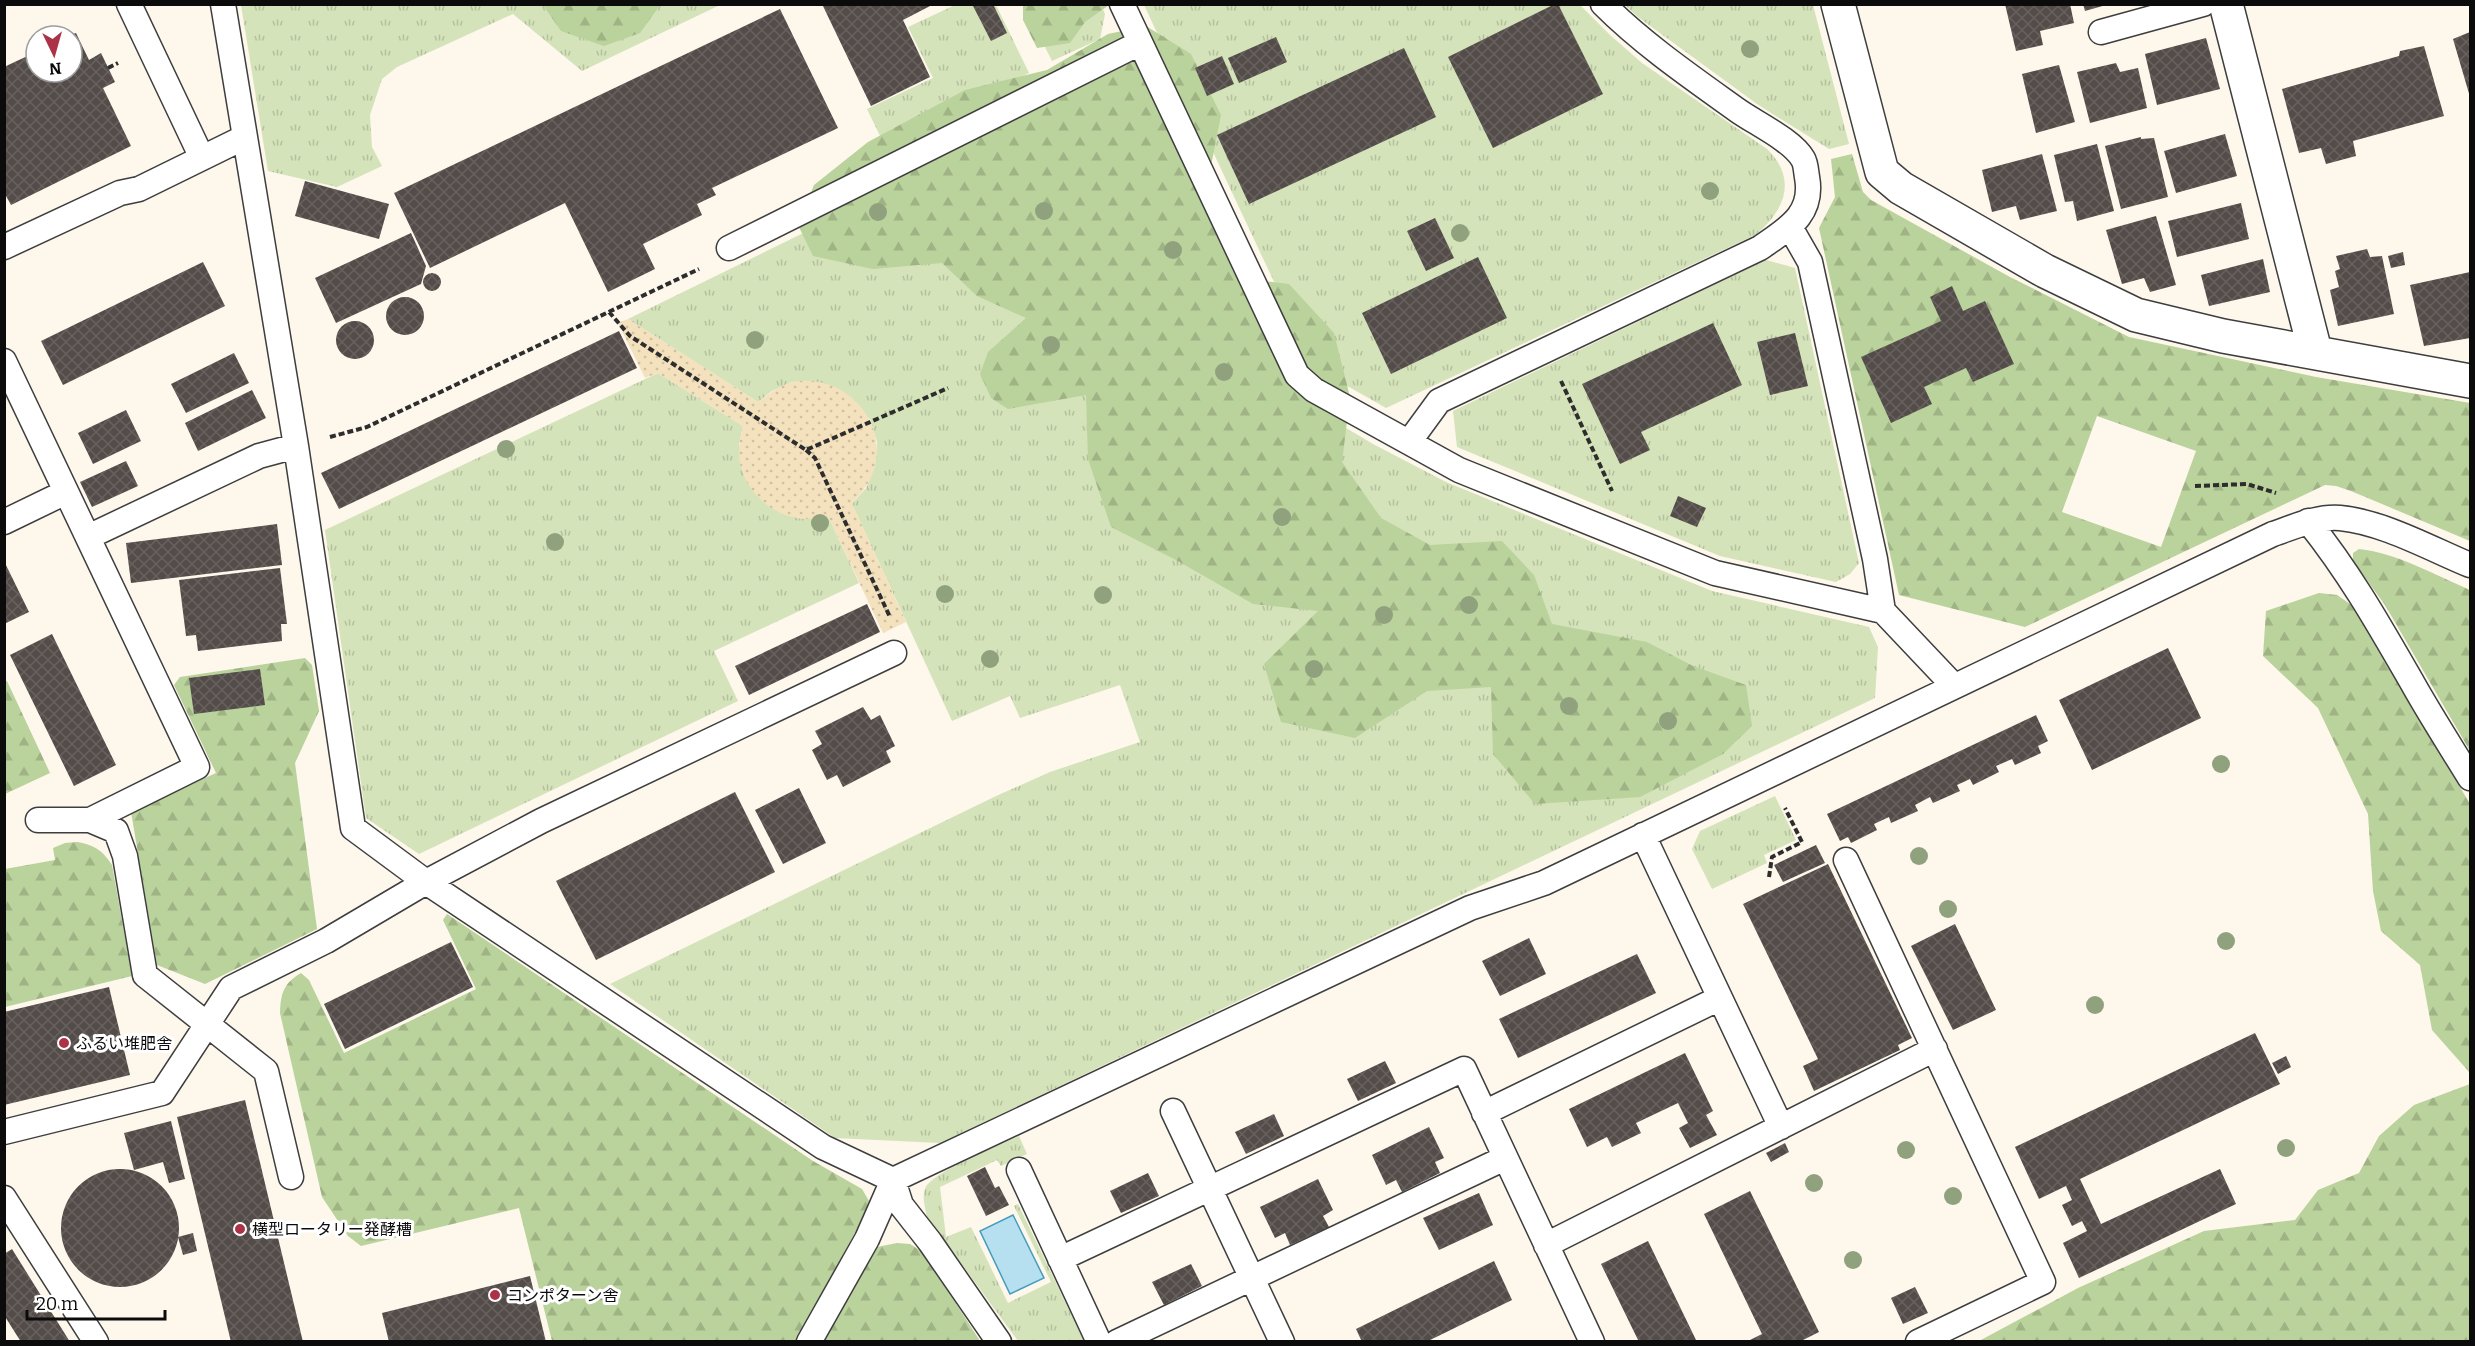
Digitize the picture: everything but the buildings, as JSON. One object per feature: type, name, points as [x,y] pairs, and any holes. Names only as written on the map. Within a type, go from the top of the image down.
[{"type":"street","points":[[1838,4],[1882,172],[1901,188],[2045,271],[2136,315],[2223,336],[2470,381]]},
{"type":"street","points":[[2226,4],[2315,351]]},
{"type":"lane","points":[[129,4],[202,158]]},
{"type":"lane","points":[[223,4],[296,446],[353,828],[426,882],[823,1148],[893,1180],[901,1205],[930,1242],[999,1341]]},
{"type":"lane","points":[[1122,4],[1297,375],[1314,390],[1459,470],[1714,573],[1883,611],[1954,686]]},
{"type":"lane","points":[[1409,442],[1440,401],[1760,248],[1790,227],[1800,217],[1808,201],[1809,184],[1804,160],[1788,144],[1628,29],[1603,4]]},
{"type":"lane","points":[[2101,32],[2203,4]]},
{"type":"lane","points":[[729,248],[1140,43]]},
{"type":"lane","points":[[4,247],[120,193],[139,189],[245,137]]},
{"type":"lane","points":[[1790,227],[1810,262],[1875,559],[1883,611]]},
{"type":"lane","points":[[4,361],[197,767],[90,820]]},
{"type":"lane","points":[[88,537],[259,456],[296,446]]},
{"type":"lane","points":[[4,522],[66,492]]},
{"type":"lane","points":[[809,1341],[867,1239],[893,1180],[1470,908],[1544,883],[2273,534],[2308,521],[2339,518],[2375,525],[2470,565]]},
{"type":"lane","points":[[2308,521],[2339,560],[2372,611],[2470,778]]},
{"type":"lane","points":[[4,1132],[162,1093],[231,988],[326,941],[426,882],[541,821],[894,653]]},
{"type":"lane","points":[[38,820],[90,820],[116,831],[124,856],[145,975],[266,1071],[291,1177]]},
{"type":"lane","points":[[1643,835],[1781,1126]]},
{"type":"lane","points":[[1846,860],[2043,1281],[1918,1341]]},
{"type":"lane","points":[[1484,1113],[1720,998]]},
{"type":"lane","points":[[1546,1245],[1935,1049]]},
{"type":"lane","points":[[1060,1259],[1464,1069],[1546,1245],[1583,1338]]},
{"type":"lane","points":[[1173,1111],[1282,1341]]},
{"type":"lane","points":[[1117,1341],[1505,1158]]},
{"type":"lane","points":[[1019,1170],[1099,1341]]},
{"type":"lane","points":[[4,1198],[96,1341]]},
{"type":"path","points":[[296,446],[367,427],[715,261],[729,248]]},
{"type":"path","points":[[609,312],[630,336],[815,458],[894,627],[894,653]]},
{"type":"path","points":[[1547,349],[1635,541]]},
{"type":"path","points":[[806,450],[948,388]]},
{"type":"path","points":[[2195,486],[2247,484],[2274,491],[2308,521]]},
{"type":"path","points":[[1769,877],[1772,857],[1802,843]]},
{"type":"green space","points":[[1023,4],[1109,5],[1085,22],[1070,43],[1037,48],[1023,20]]},
{"type":"green space","points":[[241,5],[720,5],[582,71],[513,14],[397,67],[382,79],[370,115],[372,147],[382,166],[337,187],[268,171]]},
{"type":"green space","points":[[543,5],[660,5],[640,33],[604,46],[561,31]]},
{"type":"green space","points":[[955,5],[996,5],[1029,73],[883,142],[867,109],[933,78],[908,27]]},
{"type":"green space","points":[[1024,5],[1101,5],[1105,14],[1100,39],[1052,61]]},
{"type":"green space","points":[[1144,5],[1580,5],[1642,63],[1767,149],[1777,160],[1782,172],[1785,183],[1784,194],[1774,216],[1755,235],[1386,408],[1314,367]]},
{"type":"green space","points":[[1625,5],[1813,5],[1849,144],[1829,149],[1757,104],[1638,17]]},
{"type":"green space","points":[[1146,26],[1191,54],[1221,115],[1211,166],[1239,278],[1289,284],[1334,333],[1350,397],[1342,462],[1381,518],[1430,545],[1502,541],[1534,575],[1552,624],[1647,642],[1693,666],[1746,685],[1752,726],[1723,754],[1640,797],[1535,804],[1493,754],[1491,687],[1427,691],[1355,738],[1281,722],[1264,664],[1318,611],[1253,604],[1176,560],[1111,527],[1088,459],[1086,395],[1008,409],[991,398],[980,374],[988,352],[1026,318],[977,296],[942,263],[873,269],[813,256],[798,225],[814,185],[868,142],[965,90],[1047,70],[1108,34]]},
{"type":"green space","points":[[1122,77],[1309,406],[1373,444],[1446,482],[1712,591],[1869,627],[1878,647],[1875,698],[940,1143],[835,1138],[610,984],[994,797],[1050,772],[1140,742],[1120,685],[1020,718],[1010,696],[952,721],[852,504],[866,488],[875,466],[877,442],[870,419],[814,381],[792,382],[772,391],[758,402],[628,319]]},
{"type":"green space","points":[[1852,154],[1863,192],[1871,200],[2010,277],[2129,337],[2316,377],[2470,403],[2470,541],[2351,491],[2325,485],[2025,627],[1899,595],[1819,228],[1835,197],[1831,159]],"holes":[[[2097,416],[2196,451],[2161,547],[2062,512]]]},
{"type":"green space","points":[[1766,260],[1795,268],[1859,563],[1850,574],[1836,582],[1720,556],[1457,447],[1453,411]]},
{"type":"green space","points":[[658,373],[743,426],[739,445],[804,519],[828,516],[859,583],[714,651],[738,701],[419,854],[366,818],[325,530]]},
{"type":"green space","points":[[2359,549],[2402,560],[2470,590],[2470,751],[2385,605],[2353,561],[2353,553]]},
{"type":"green space","points":[[2319,593],[2337,595],[2353,606],[2470,804],[2470,1073],[2432,1030],[2420,965],[2381,931],[2373,891],[2368,814],[2318,708],[2263,656],[2266,611]]},
{"type":"green space","points":[[305,658],[312,665],[319,711],[295,763],[317,929],[205,984],[157,965],[131,812],[216,773],[174,685],[180,677]]},
{"type":"green space","points":[[7,681],[50,773],[5,794],[4,683]]},
{"type":"green space","points":[[1775,796],[1796,840],[1764,855],[1767,863],[1712,889],[1692,849],[1700,831]]},
{"type":"green space","points":[[77,842],[98,849],[112,865],[132,976],[5,1007],[5,869],[55,860],[53,848],[65,843]]},
{"type":"green space","points":[[447,914],[813,1161],[862,1189],[869,1201],[865,1214],[796,1341],[552,1341],[519,1208],[361,1246],[348,1236],[322,1197],[280,1013],[282,994],[290,981],[301,973],[309,980],[344,1053],[476,989],[443,920]]},
{"type":"green space","points":[[2470,1084],[2470,1341],[1979,1341],[2078,1288],[2204,1231],[2295,1220],[2318,1190],[2359,1173],[2379,1136],[2414,1105]]},
{"type":"green space","points":[[1019,1136],[1027,1154],[1001,1166],[997,1160],[940,1187],[946,1237],[971,1227],[1008,1303],[1051,1282],[1014,1206],[1018,1204],[1084,1341],[1018,1341],[927,1217],[924,1195],[930,1182],[953,1167]]},
{"type":"green space","points":[[897,1243],[910,1244],[923,1252],[980,1341],[822,1342],[877,1247]]},
{"type":"sand","points":[[628,319],[758,402],[788,383],[811,381],[828,384],[856,402],[867,415],[874,431],[877,447],[872,476],[852,504],[906,622],[883,633],[828,516],[808,519],[794,518],[765,503],[750,487],[739,457],[743,426],[658,373],[645,378],[618,323]]},
{"type":"water","points":[[1013,1215],[1044,1278],[1010,1294],[980,1231]]},
{"type":"place","name":"ふるい堆肥舎","points":[[64,1043]]},
{"type":"place","name":"横型ロータリー発酵槽","points":[[240,1229]]},
{"type":"place","name":"コンポターン舎","points":[[495,1295]]}]
